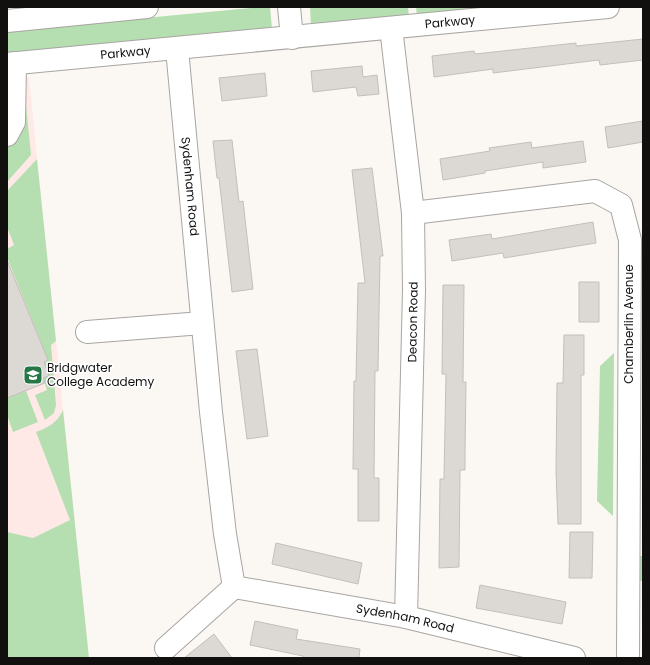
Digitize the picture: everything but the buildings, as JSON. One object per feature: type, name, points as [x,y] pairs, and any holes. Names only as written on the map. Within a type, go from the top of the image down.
[{"type":"street","points":[[7,21],[147,7]]},
{"type":"street","points":[[289,7],[292,38]]},
{"type":"street","name":"Parkway","points":[[11,64],[608,7]]},
{"type":"street","name":"Deacon Road","points":[[391,28],[413,213],[414,290],[406,617]]},
{"type":"street","name":"Sydenham Road","points":[[177,49],[202,323],[225,534],[234,587],[406,617],[574,658]]},
{"type":"street","points":[[7,135],[14,122],[11,64]]},
{"type":"street","name":"Chamberlin Avenue","points":[[413,213],[595,191],[621,205],[630,240],[636,380],[635,474],[628,658]]},
{"type":"street","points":[[87,332],[202,323]]},
{"type":"street","points":[[166,648],[234,587]]},
{"type":"shaded area","name":"Bridgwater College Academy","points":[[29,77],[89,658],[7,658],[7,81]]},
{"type":"green space","points":[[270,7],[272,29],[7,54],[7,31]]},
{"type":"green space","points":[[310,7],[408,7],[409,17],[311,26]]},
{"type":"green space","points":[[416,7],[514,7],[417,16]]},
{"type":"green space","points":[[22,104],[26,105],[31,155],[7,182],[7,147],[13,141]]},
{"type":"green space","points":[[37,159],[56,341],[51,345],[56,405],[54,413],[45,420],[35,395],[47,390],[43,378],[49,376],[44,362],[48,360],[7,257],[7,249],[14,245],[7,227],[7,191]]},
{"type":"green space","points":[[614,353],[613,516],[597,501],[600,366]]},
{"type":"green space","points":[[26,391],[38,422],[13,432],[7,415],[7,398]]},
{"type":"green space","points":[[63,410],[89,658],[7,658],[7,532],[33,538],[70,520],[36,432],[52,424]]},
{"type":"green space","points":[[627,556],[643,556],[643,581],[628,581]]},
{"type":"place","name":"Bridgwater College Academy","points":[[33,375]]}]
